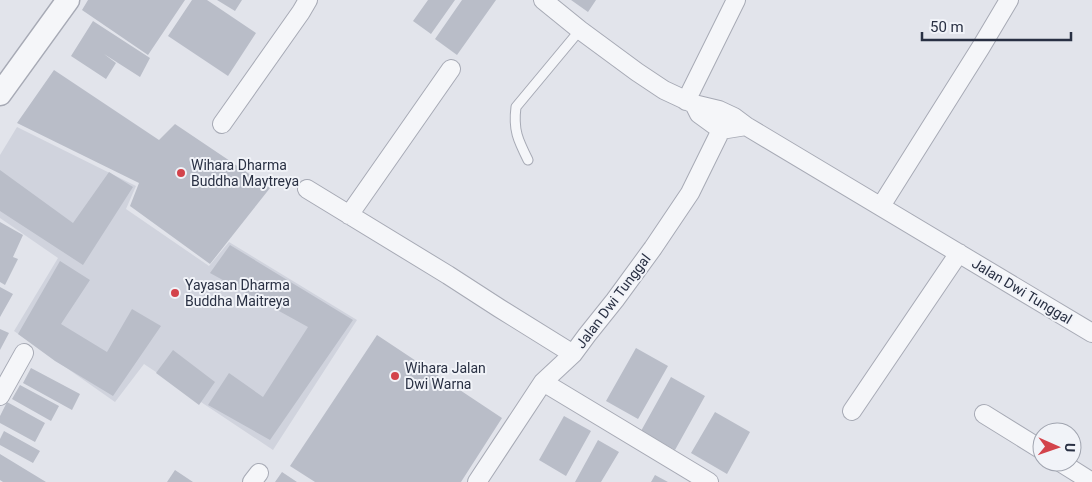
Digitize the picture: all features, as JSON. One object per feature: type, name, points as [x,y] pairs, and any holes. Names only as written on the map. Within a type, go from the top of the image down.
[{"type":"street","points":[[4,81],[68,0]]},
{"type":"street","points":[[222,124],[308,0]]},
{"type":"street","name":"Jalan Dwi Tunggal","points":[[543,0],[636,72],[664,90],[690,102],[719,110],[734,117],[746,126],[1092,333]]},
{"type":"street","points":[[736,0],[690,102],[699,114],[721,130],[746,126]]},
{"type":"street","points":[[881,206],[981,48],[1009,0]]},
{"type":"street","points":[[349,215],[451,69]]},
{"type":"street","name":"Jalan Dwi Tunggal","points":[[477,482],[543,382],[573,354],[653,248],[690,193],[721,130]]},
{"type":"street","points":[[307,188],[573,354]]},
{"type":"street","points":[[852,411],[959,253]]},
{"type":"street","points":[[0,396],[24,353]]},
{"type":"street","points":[[543,382],[709,482]]},
{"type":"street","points":[[984,414],[1032,444]]},
{"type":"street","points":[[1076,472],[1092,482]]},
{"type":"lane","points":[[528,160],[518,139],[514,120],[516,107],[580,30]]},
{"type":"shaded area","name":"Yayasan Dharma Buddha Maitreya","points":[[17,127],[136,186],[126,209],[209,266],[229,242],[357,320],[273,450],[144,364],[115,402],[14,331],[58,258],[0,218],[0,155]]},
{"type":"building","points":[[88,0],[185,0],[148,55],[82,10]]},
{"type":"building","points":[[192,0],[207,0],[256,33],[228,76],[168,36]]},
{"type":"building","points":[[217,0],[242,0],[235,11]]},
{"type":"building","points":[[428,0],[455,0],[431,34],[413,21]]},
{"type":"building","points":[[462,0],[496,0],[457,55],[435,39]]},
{"type":"building","points":[[571,0],[596,0],[588,12]]},
{"type":"building","points":[[93,21],[150,58],[140,77],[104,54],[116,63],[106,79],[71,56]]},
{"type":"building","name":"Wihara Dharma Buddha Maytreya","points":[[54,70],[159,140],[175,124],[270,188],[210,264],[130,206],[139,183],[17,123]]},
{"type":"building","points":[[0,170],[73,223],[109,172],[133,187],[83,265],[0,211]]},
{"type":"building","points":[[0,222],[23,235],[13,257],[18,259],[5,285],[0,282]]},
{"type":"building","points":[[230,245],[353,320],[270,440],[208,405],[229,373],[263,397],[308,327],[210,273]]},
{"type":"building","points":[[60,261],[90,280],[61,324],[107,352],[132,309],[161,326],[113,396],[55,361],[18,334]]},
{"type":"building","points":[[0,287],[13,294],[0,317]]},
{"type":"building","points":[[0,329],[9,333],[0,350]]},
{"type":"building","name":"Wihara Jalan Dwi Warna","points":[[377,335],[502,418],[461,482],[315,482],[290,466]]},
{"type":"building","points":[[636,348],[668,366],[638,419],[606,401]]},
{"type":"building","points":[[173,350],[215,382],[199,405],[156,373]]},
{"type":"building","points":[[31,368],[80,394],[72,410],[23,383]]},
{"type":"building","points":[[671,377],[705,396],[675,450],[641,431]]},
{"type":"building","points":[[20,385],[59,406],[51,421],[12,399]]},
{"type":"building","points":[[7,402],[45,423],[35,442],[0,423],[0,416]]},
{"type":"building","points":[[715,412],[750,432],[727,474],[691,453]]},
{"type":"building","points":[[564,416],[591,431],[566,476],[539,460]]},
{"type":"building","points":[[4,431],[40,451],[33,463],[0,445],[0,439]]},
{"type":"building","points":[[598,440],[619,452],[601,482],[575,482]]},
{"type":"building","points":[[0,454],[46,482],[3,482],[0,480]]},
{"type":"building","points":[[175,470],[193,482],[167,482]]},
{"type":"building","points":[[282,472],[297,482],[275,482]]},
{"type":"building","points":[[655,475],[668,482],[651,482]]},
{"type":"place","name":"Wihara Dharma Buddha Maytreya","points":[[181,173]]},
{"type":"place","name":"Yayasan Dharma Buddha Maitreya","points":[[175,293]]},
{"type":"place","name":"Wihara Jalan Dwi Warna","points":[[395,376]]}]
